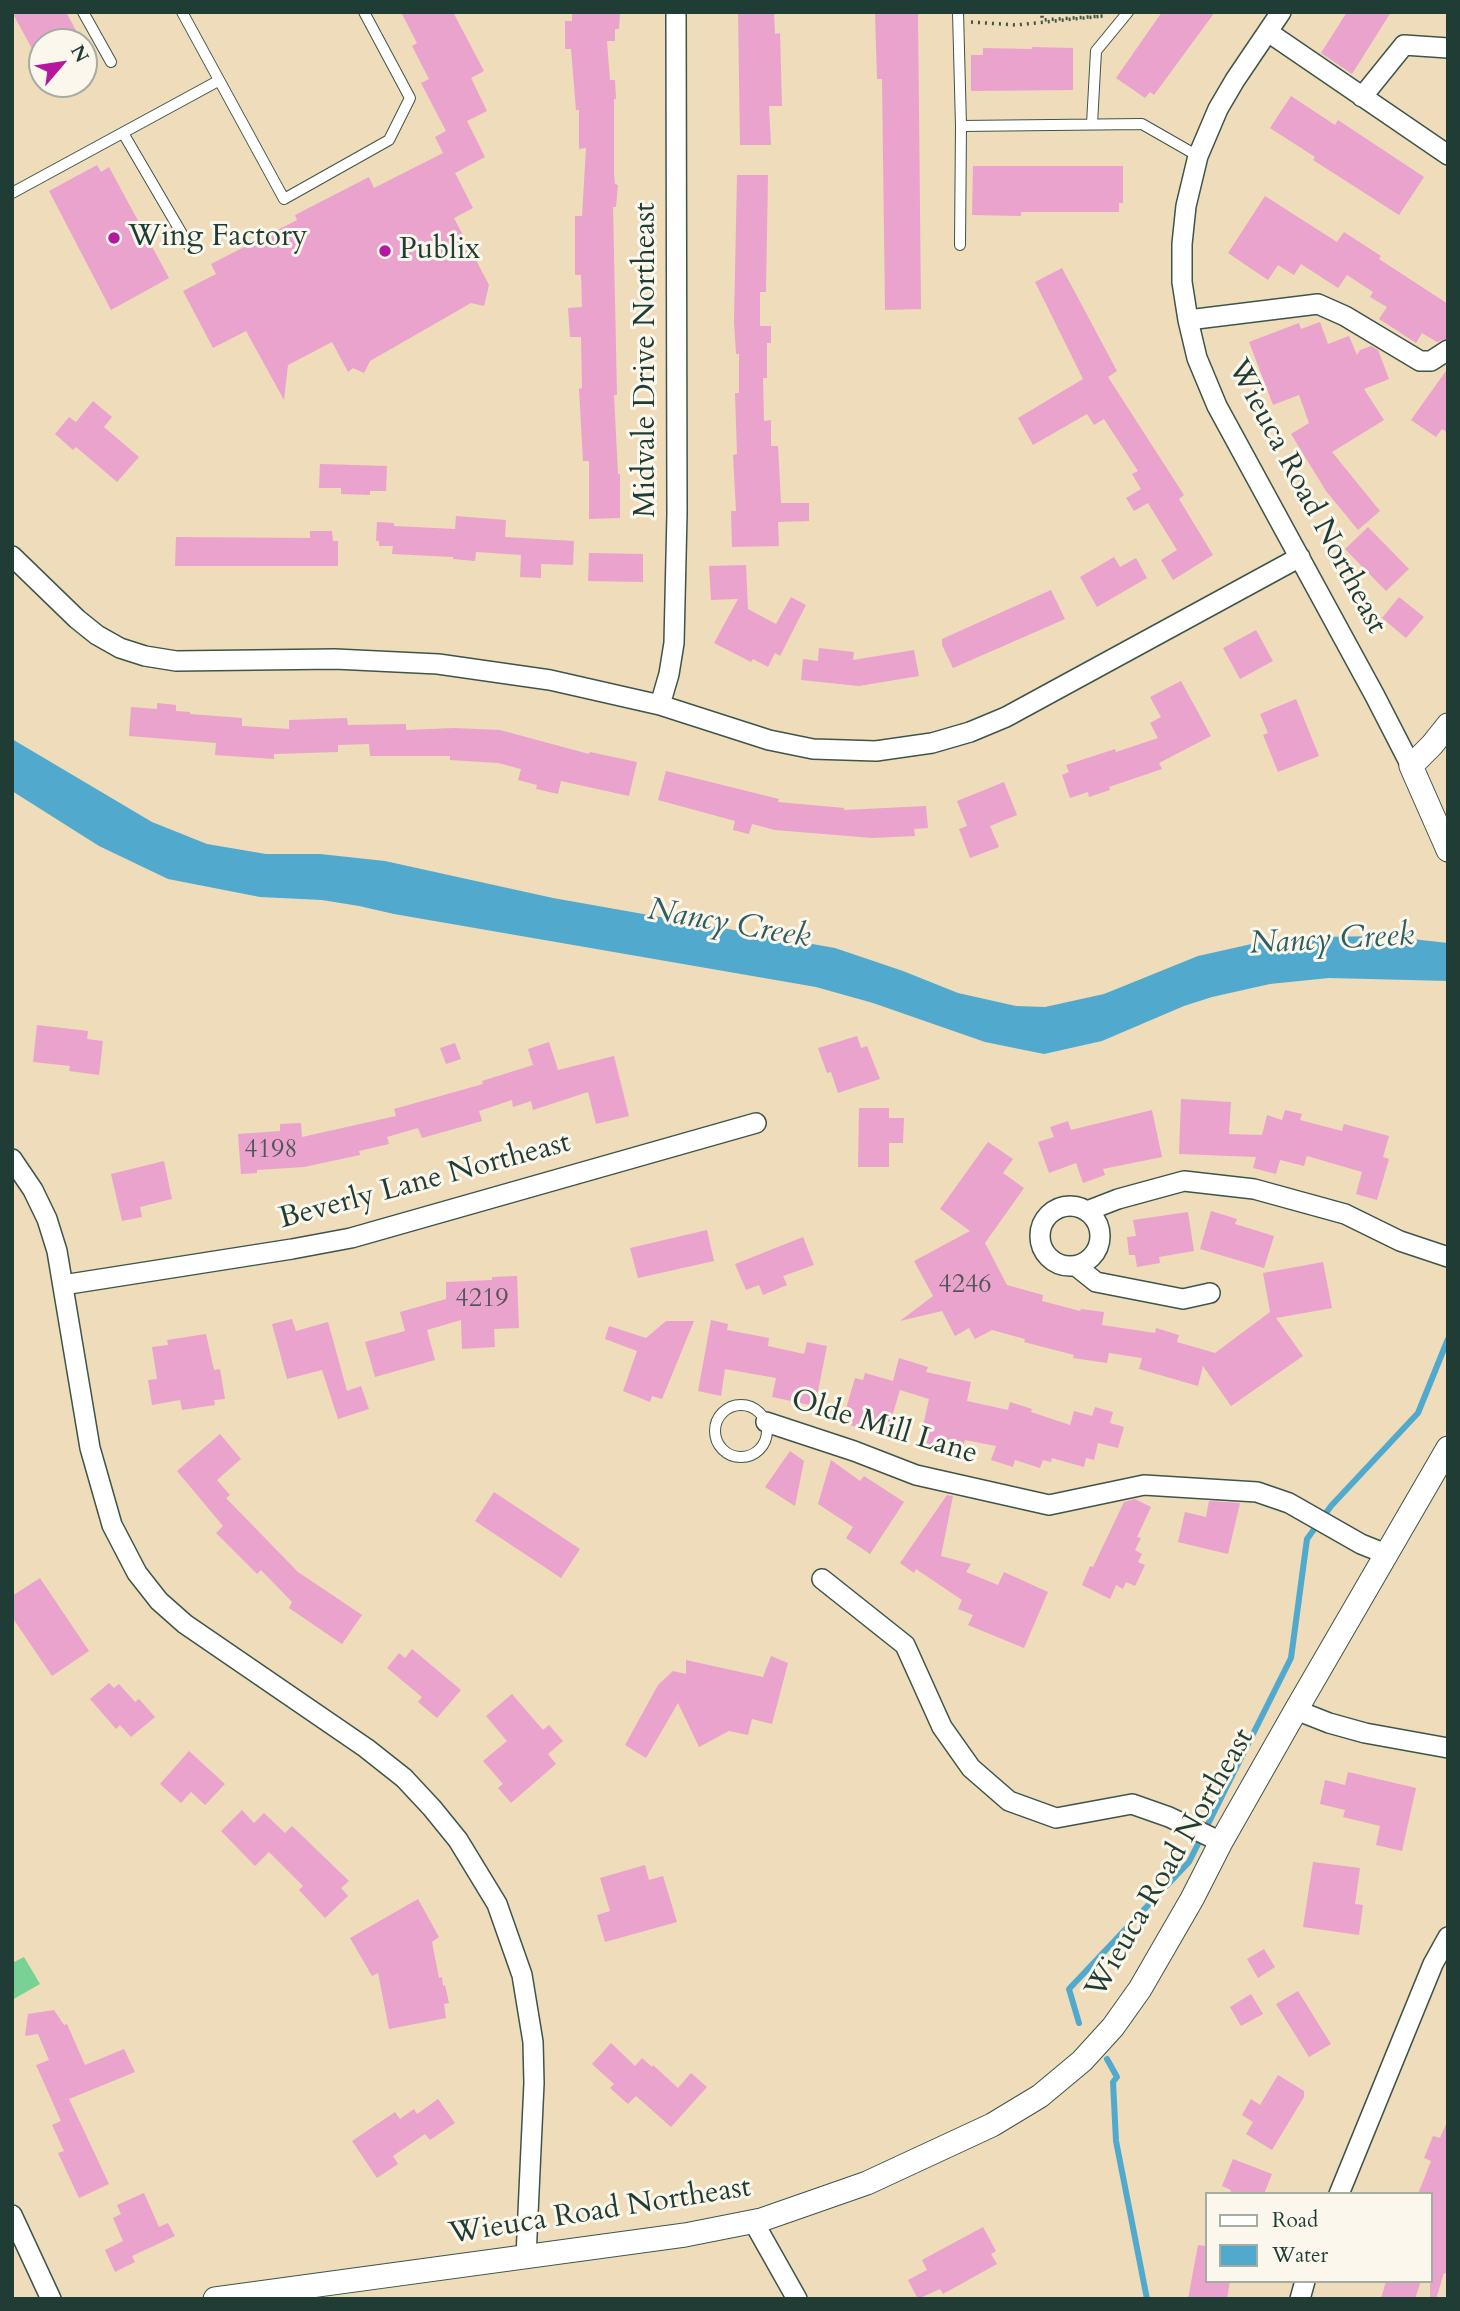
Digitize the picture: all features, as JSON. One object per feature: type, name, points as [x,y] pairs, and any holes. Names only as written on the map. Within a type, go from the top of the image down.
[{"type":"street","name":"Midvale Drive Northeast","points":[[660,705],[674,642],[677,514],[676,12]]},
{"type":"street","name":"Wieuca Road Northeast","points":[[1282,12],[1218,108],[1198,156],[1186,206],[1182,244],[1182,282],[1188,320],[1197,358],[1217,406],[1376,696],[1446,845]]},
{"type":"street","points":[[1268,32],[1448,155]]},
{"type":"street","points":[[1362,97],[1404,46],[1448,48]]},
{"type":"street","points":[[1188,320],[1318,304],[1345,316],[1420,361],[1431,361],[1448,351]]},
{"type":"street","points":[[12,556],[97,635],[120,648],[145,656],[176,661],[335,659],[438,664],[550,680],[660,705],[769,740],[813,749],[876,751],[932,743],[970,732],[1006,717],[1300,556]]},
{"type":"street","points":[[1411,766],[1433,745],[1448,725]]},
{"type":"street","name":"Beverly Lane Northeast","points":[[63,1285],[351,1238],[756,1123]]},
{"type":"street","points":[[12,1159],[33,1190],[47,1219],[57,1251],[90,1448],[111,1525],[137,1573],[159,1601],[186,1624],[366,1748],[404,1778],[458,1840],[496,1904],[522,1975],[533,2042],[534,2083],[526,2257]]},
{"type":"street","points":[[1087,1211],[1118,1199],[1185,1181],[1254,1189],[1345,1213],[1407,1243],[1448,1257]]},
{"type":"street","points":[[1068,1206],[1087,1211],[1094,1218],[1100,1237],[1093,1256],[1076,1266],[1066,1267],[1048,1258],[1042,1250],[1040,1230],[1049,1213],[1058,1208],[1068,1206]]},
{"type":"street","points":[[1076,1266],[1096,1282],[1183,1299],[1210,1293]]},
{"type":"street","name":"Olde Mill Lane","points":[[766,1422],[916,1475],[1049,1505],[1144,1485],[1257,1492],[1289,1503],[1361,1544],[1386,1554]]},
{"type":"street","name":"Wieuca Road Northeast","points":[[215,2299],[685,2235],[753,2221],[867,2183],[992,2125],[1040,2096],[1082,2061],[1113,2027],[1140,1989],[1179,1922],[1218,1841],[1448,1448]]},
{"type":"street","points":[[822,1579],[905,1645],[942,1727],[971,1768],[1009,1801],[1056,1818],[1132,1804],[1169,1817],[1218,1841]]},
{"type":"street","points":[[1296,1710],[1365,1734],[1448,1748]]},
{"type":"street","points":[[1340,2192],[1433,1964],[1448,1937]]},
{"type":"street","points":[[12,2215],[51,2299]]},
{"type":"street","points":[[753,2221],[797,2299]]},
{"type":"lane","points":[[83,12],[111,62]]},
{"type":"lane","points":[[182,12],[284,199],[389,140],[410,98],[364,12]]},
{"type":"lane","points":[[1092,124],[1096,51],[1128,12]]},
{"type":"lane","points":[[958,16],[960,245]]},
{"type":"lane","points":[[12,193],[218,81]]},
{"type":"lane","points":[[961,126],[1142,124],[1198,156]]},
{"type":"lane","points":[[123,133],[192,251]]},
{"type":"lane","points":[[744,1404],[758,1410],[766,1422],[768,1434],[764,1445],[746,1458],[734,1457],[724,1452],[717,1443],[714,1432],[718,1417],[729,1407],[744,1404]]},
{"type":"path","points":[[958,16],[1016,25],[1103,16],[1042,20],[1042,12]]},
{"type":"green space","points":[[24,1957],[40,1984],[12,2000],[12,1963]]},
{"type":"water","name":"Nancy Creek","points":[[12,739],[152,822],[207,844],[266,854],[320,854],[385,861],[553,898],[835,948],[958,993],[1016,1006],[1045,1007],[1104,994],[1198,956],[1256,943],[1315,937],[1385,936],[1448,943],[1448,981],[1329,978],[1270,984],[1184,1006],[1102,1041],[1044,1054],[985,1042],[873,1003],[816,987],[359,906],[322,900],[260,897],[168,879],[99,846],[12,791]]},
{"type":"building","points":[[12,12],[66,12],[75,28],[28,28],[28,41]]},
{"type":"building","points":[[401,12],[453,12],[484,71],[471,78],[487,111],[467,121],[485,157],[455,173],[473,208],[454,218],[489,285],[484,306],[471,303],[370,361],[364,373],[353,368],[348,372],[332,342],[288,365],[284,400],[246,331],[213,348],[183,291],[216,274],[211,264],[297,220],[295,215],[369,177],[374,188],[443,153],[435,137],[446,131],[421,83],[429,79],[412,46],[417,43]]},
{"type":"building","points":[[572,12],[620,12],[615,41],[607,41],[610,80],[615,80],[616,99],[614,174],[615,184],[618,185],[616,207],[613,207],[617,395],[614,395],[620,474],[620,518],[589,519],[589,461],[583,461],[579,389],[582,388],[581,337],[570,337],[568,308],[582,307],[581,275],[575,275],[575,216],[582,216],[586,148],[579,149],[579,110],[576,110],[571,49],[565,49],[565,21],[572,21]]},
{"type":"building","points":[[738,12],[774,12],[775,34],[780,33],[782,106],[769,106],[771,145],[740,145]]},
{"type":"building","points":[[875,12],[918,12],[921,309],[885,310],[882,79],[877,79]]},
{"type":"building","points":[[1162,12],[1215,12],[1154,95],[1150,92],[1145,98],[1116,78]]},
{"type":"building","points":[[1347,12],[1391,12],[1352,74],[1321,53]]},
{"type":"building","points":[[983,48],[1073,48],[1073,90],[971,91],[971,55],[983,55]]},
{"type":"building","points":[[1291,96],[1335,125],[1338,120],[1424,177],[1399,215],[1313,160],[1315,157],[1270,128]]},
{"type":"building","points":[[97,165],[101,172],[109,167],[169,278],[111,310],[49,191]]},
{"type":"building","points":[[973,166],[1123,166],[1123,203],[1119,203],[1119,212],[972,215]]},
{"type":"building","points":[[737,175],[768,175],[766,292],[760,292],[760,326],[771,326],[771,343],[767,343],[767,378],[763,378],[764,421],[771,420],[771,446],[778,446],[781,503],[809,503],[809,521],[778,522],[779,546],[732,547],[731,511],[736,511],[733,455],[737,454],[735,393],[739,393],[739,354],[736,354],[734,321]]},
{"type":"building","points":[[1265,196],[1337,242],[1344,232],[1381,256],[1379,259],[1448,304],[1448,338],[1437,342],[1422,333],[1416,343],[1379,319],[1387,307],[1370,297],[1373,292],[1347,275],[1338,288],[1301,264],[1294,275],[1278,265],[1268,280],[1228,253]]},
{"type":"building","points":[[1062,268],[1117,371],[1108,377],[1184,495],[1179,499],[1213,555],[1173,580],[1161,560],[1177,550],[1148,503],[1134,511],[1126,498],[1141,489],[1132,474],[1138,471],[1104,419],[1094,425],[1087,414],[1033,445],[1018,418],[1083,379],[1035,282]]},
{"type":"building","points":[[1320,322],[1328,344],[1349,336],[1357,355],[1360,350],[1371,346],[1378,350],[1389,379],[1364,389],[1384,420],[1332,452],[1380,511],[1358,530],[1326,491],[1291,434],[1309,423],[1299,395],[1273,405],[1249,342],[1299,323],[1301,329]]},
{"type":"building","points":[[1448,368],[1448,433],[1442,429],[1436,437],[1411,420]]},
{"type":"building","points":[[93,401],[112,417],[104,427],[139,457],[117,482],[76,447],[73,450],[55,434],[69,417],[76,422]]},
{"type":"building","points":[[320,464],[387,466],[386,491],[370,491],[370,495],[341,494],[341,488],[319,488]]},
{"type":"building","points":[[456,516],[506,520],[505,537],[574,541],[573,565],[541,564],[541,578],[520,577],[521,555],[476,552],[475,561],[453,557],[392,554],[393,546],[379,546],[379,541],[376,541],[377,522],[394,523],[394,526],[455,529]]},
{"type":"building","points":[[1368,527],[1409,569],[1386,591],[1345,549]]},
{"type":"building","points":[[310,531],[332,531],[333,541],[338,541],[338,566],[175,566],[176,537],[310,538]]},
{"type":"building","points":[[589,553],[643,554],[643,582],[588,581]]},
{"type":"building","points":[[1114,557],[1120,567],[1136,558],[1147,578],[1097,607],[1080,577]]},
{"type":"building","points":[[746,565],[748,609],[776,624],[791,597],[806,605],[780,656],[775,653],[768,667],[753,659],[751,662],[714,643],[738,599],[711,600],[709,566]]},
{"type":"building","points":[[1051,590],[1065,619],[953,668],[942,645],[942,639]]},
{"type":"building","points":[[1399,597],[1424,617],[1406,638],[1382,618]]},
{"type":"building","points":[[1256,630],[1273,661],[1240,679],[1223,648]]},
{"type":"building","points":[[819,648],[854,652],[853,660],[914,650],[919,676],[859,686],[801,680],[803,659],[818,661]]},
{"type":"building","points":[[1181,681],[1211,736],[1159,763],[1162,769],[1109,787],[1110,790],[1089,797],[1088,792],[1070,798],[1062,775],[1069,772],[1066,765],[1158,738],[1150,723],[1161,717],[1150,697]]},
{"type":"building","points":[[1296,699],[1319,756],[1278,772],[1263,735],[1268,733],[1260,714]]},
{"type":"building","points":[[157,703],[176,705],[176,711],[190,714],[242,718],[242,726],[289,729],[289,720],[347,718],[348,725],[406,724],[406,730],[500,730],[589,754],[590,752],[637,762],[629,796],[561,781],[558,794],[536,789],[537,785],[518,780],[521,769],[498,763],[450,760],[450,756],[370,756],[369,744],[338,745],[338,752],[274,754],[274,759],[215,755],[216,743],[129,736],[131,707],[157,709]]},
{"type":"building","points":[[666,771],[779,799],[778,802],[844,810],[926,806],[928,828],[914,829],[915,836],[872,838],[775,830],[752,824],[749,834],[733,830],[735,821],[658,800]]},
{"type":"building","points":[[1004,782],[1017,815],[990,826],[999,847],[970,858],[959,829],[967,826],[957,801]]},
{"type":"building","points":[[37,1025],[88,1031],[87,1039],[103,1041],[99,1075],[69,1071],[70,1066],[33,1062]]},
{"type":"building","points":[[857,1036],[861,1048],[867,1046],[880,1079],[838,1093],[831,1072],[827,1073],[818,1048]]},
{"type":"building","points":[[549,1042],[558,1070],[614,1056],[629,1116],[596,1124],[588,1092],[533,1110],[531,1101],[513,1107],[512,1100],[479,1111],[482,1121],[422,1138],[418,1128],[387,1137],[389,1144],[359,1151],[360,1155],[304,1167],[257,1170],[257,1173],[241,1174],[238,1134],[280,1131],[280,1124],[301,1123],[302,1137],[396,1116],[394,1109],[483,1084],[482,1081],[533,1065],[528,1049]]},
{"type":"building","points":[[455,1043],[461,1059],[446,1064],[440,1048]]},
{"type":"building","points":[[1181,1099],[1231,1102],[1229,1134],[1262,1135],[1267,1115],[1282,1120],[1285,1110],[1302,1114],[1300,1120],[1342,1131],[1344,1124],[1389,1136],[1383,1157],[1389,1159],[1377,1200],[1356,1194],[1362,1172],[1307,1156],[1304,1166],[1280,1160],[1276,1174],[1253,1168],[1256,1157],[1179,1154]]},
{"type":"building","points":[[859,1108],[889,1108],[889,1118],[904,1118],[903,1143],[889,1143],[889,1167],[858,1167]]},
{"type":"building","points":[[1152,1110],[1162,1157],[1103,1169],[1105,1175],[1083,1183],[1076,1163],[1049,1173],[1038,1142],[1054,1137],[1050,1127],[1068,1121],[1071,1130]]},
{"type":"building","points":[[988,1142],[1013,1159],[1003,1173],[1024,1188],[985,1243],[1007,1285],[1043,1295],[1042,1301],[1080,1311],[1104,1312],[1102,1325],[1155,1333],[1156,1328],[1179,1335],[1177,1342],[1215,1353],[1270,1312],[1263,1273],[1323,1262],[1332,1308],[1276,1318],[1303,1356],[1231,1406],[1203,1366],[1198,1386],[1139,1369],[1142,1358],[1109,1353],[1107,1363],[1073,1358],[1074,1355],[1024,1342],[1025,1339],[992,1330],[975,1339],[969,1328],[955,1336],[942,1311],[900,1321],[933,1296],[914,1261],[970,1231],[940,1209]]},
{"type":"building","points":[[164,1161],[172,1199],[140,1207],[142,1217],[122,1221],[111,1174]]},
{"type":"building","points":[[1211,1211],[1237,1219],[1235,1224],[1274,1236],[1264,1268],[1200,1249]]},
{"type":"building","points":[[1188,1212],[1194,1251],[1159,1257],[1160,1263],[1137,1267],[1135,1255],[1129,1255],[1127,1237],[1136,1236],[1133,1220]]},
{"type":"building","points":[[707,1230],[714,1261],[638,1278],[630,1248]]},
{"type":"building","points":[[803,1237],[814,1265],[783,1276],[787,1285],[763,1295],[759,1285],[746,1290],[735,1264]]},
{"type":"building","points":[[517,1276],[519,1328],[494,1329],[495,1347],[462,1349],[461,1320],[427,1330],[435,1360],[375,1377],[365,1342],[405,1331],[400,1312],[446,1299],[446,1282]]},
{"type":"building","points":[[292,1319],[296,1331],[328,1322],[347,1391],[361,1386],[369,1409],[338,1419],[322,1370],[287,1379],[272,1324]]},
{"type":"building","points":[[711,1320],[728,1324],[727,1330],[769,1338],[768,1346],[804,1354],[807,1342],[827,1346],[815,1406],[772,1397],[776,1378],[725,1369],[721,1396],[698,1391]]},
{"type":"building","points":[[666,1321],[694,1321],[662,1399],[652,1396],[650,1402],[623,1391],[637,1351],[605,1339],[609,1326],[646,1338]]},
{"type":"building","points":[[206,1334],[214,1370],[220,1369],[225,1399],[214,1400],[215,1405],[182,1410],[180,1400],[152,1405],[148,1380],[157,1379],[152,1347],[168,1345],[167,1340]]},
{"type":"building","points":[[899,1358],[928,1367],[926,1372],[971,1382],[967,1401],[1008,1410],[1010,1402],[1070,1425],[1074,1411],[1092,1416],[1095,1407],[1113,1412],[1110,1423],[1124,1427],[1118,1448],[1098,1443],[1094,1460],[1086,1458],[1084,1467],[1052,1458],[1051,1462],[1043,1460],[1040,1468],[1015,1460],[1013,1467],[991,1460],[996,1446],[965,1440],[962,1451],[919,1444],[929,1399],[900,1390],[886,1436],[847,1424],[850,1413],[845,1412],[855,1378],[863,1380],[865,1373],[893,1381]]},
{"type":"building","points":[[220,1434],[241,1459],[217,1480],[230,1495],[226,1498],[298,1572],[362,1615],[342,1644],[289,1608],[292,1602],[261,1570],[257,1574],[216,1533],[223,1526],[177,1471]]},
{"type":"building","points":[[790,1451],[804,1461],[795,1506],[765,1487]]},
{"type":"building","points":[[831,1460],[860,1481],[864,1476],[904,1502],[870,1554],[846,1538],[853,1527],[818,1504]]},
{"type":"building","points":[[494,1492],[580,1549],[561,1578],[475,1521]]},
{"type":"building","points":[[947,1495],[953,1496],[941,1556],[971,1564],[966,1572],[998,1585],[1004,1572],[1048,1592],[1024,1648],[968,1625],[973,1615],[958,1609],[962,1600],[916,1569],[914,1573],[900,1563]]},
{"type":"building","points":[[1135,1499],[1151,1507],[1137,1537],[1141,1538],[1135,1550],[1142,1554],[1138,1562],[1145,1565],[1135,1586],[1126,1582],[1123,1589],[1116,1585],[1110,1599],[1082,1585],[1124,1502]]},
{"type":"building","points":[[1209,1501],[1240,1503],[1228,1554],[1178,1542],[1185,1512],[1206,1517]]},
{"type":"building","points":[[40,1578],[89,1651],[52,1676],[12,1617],[12,1596]]},
{"type":"building","points":[[412,1649],[461,1690],[437,1718],[418,1702],[422,1697],[387,1668],[399,1653],[405,1658]]},
{"type":"building","points":[[771,1656],[788,1663],[772,1724],[752,1719],[748,1735],[729,1731],[699,1747],[678,1703],[646,1758],[625,1745],[658,1685],[673,1671],[686,1674],[686,1660],[763,1677]]},
{"type":"building","points":[[109,1683],[114,1688],[119,1684],[135,1702],[139,1699],[155,1717],[131,1737],[120,1725],[116,1729],[90,1699]]},
{"type":"building","points":[[512,1694],[543,1730],[549,1725],[563,1741],[548,1754],[556,1764],[511,1803],[498,1788],[503,1784],[483,1761],[507,1741],[486,1716]]},
{"type":"building","points":[[189,1751],[225,1784],[205,1805],[191,1792],[181,1803],[160,1784]]},
{"type":"building","points":[[1348,1772],[1416,1788],[1402,1851],[1376,1845],[1380,1826],[1343,1817],[1345,1810],[1320,1804],[1325,1780],[1345,1785]]},
{"type":"building","points":[[242,1810],[254,1823],[264,1813],[285,1833],[292,1826],[349,1881],[341,1888],[348,1896],[325,1918],[299,1890],[303,1886],[269,1852],[255,1866],[221,1831]]},
{"type":"building","points":[[1313,1862],[1360,1868],[1355,1904],[1363,1905],[1359,1935],[1303,1927]]},
{"type":"building","points":[[645,1865],[649,1880],[663,1876],[677,1922],[605,1942],[597,1915],[610,1911],[600,1878]]},
{"type":"building","points":[[418,1899],[439,1937],[432,1942],[439,1978],[442,1977],[449,2003],[444,2004],[446,2018],[389,2029],[378,1973],[372,1976],[350,1938]]},
{"type":"building","points":[[1264,1949],[1275,1967],[1258,1978],[1247,1959]]},
{"type":"building","points":[[1298,1991],[1331,2044],[1309,2057],[1276,2004]]},
{"type":"building","points":[[1251,1994],[1263,2014],[1241,2026],[1230,2007]]},
{"type":"building","points":[[54,2010],[64,2025],[67,2024],[85,2065],[124,2049],[135,2072],[69,2099],[109,2184],[79,2198],[58,2153],[64,2151],[52,2125],[61,2121],[36,2065],[49,2060],[38,2034],[25,2036],[28,2014]]},
{"type":"building","points":[[611,2043],[635,2066],[642,2058],[678,2088],[691,2073],[707,2087],[671,2127],[636,2096],[628,2104],[610,2088],[614,2084],[592,2064]]},
{"type":"building","points":[[1278,2075],[1304,2091],[1304,2097],[1272,2150],[1246,2134],[1253,2122],[1242,2115],[1251,2099],[1260,2105]]},
{"type":"building","points":[[438,2099],[455,2123],[430,2140],[425,2134],[393,2156],[398,2164],[377,2178],[352,2141],[395,2112],[400,2119],[414,2109],[417,2114]]},
{"type":"building","points":[[1447,2122],[1448,2274],[1444,2273],[1436,2299],[1430,2299],[1432,2192],[1419,2192],[1431,2161],[1424,2158],[1433,2136],[1440,2138]]},
{"type":"building","points":[[1233,2159],[1272,2174],[1265,2192],[1230,2192],[1222,2186]]},
{"type":"building","points":[[144,2193],[159,2227],[168,2223],[175,2236],[132,2256],[135,2262],[115,2272],[105,2250],[123,2241],[113,2218],[121,2214],[117,2205]]},
{"type":"building","points":[[983,2227],[996,2251],[991,2254],[997,2264],[943,2294],[940,2289],[918,2299],[908,2280],[927,2270],[922,2260]]},
{"type":"building","points":[[1198,2245],[1204,2246],[1204,2283],[1230,2283],[1227,2299],[1188,2299]]},
{"type":"building","points":[[1385,2283],[1420,2283],[1415,2299],[1381,2299]]},
{"type":"waterway","points":[[1079,2023],[1069,1989],[1189,1862],[1291,1658],[1307,1539],[1331,1506],[1418,1413],[1448,1339]]},
{"type":"waterway","points":[[1107,2059],[1117,2077],[1113,2082],[1116,2141],[1147,2299]]},
{"type":"place","name":"Wing Factory","points":[[114,238]]},
{"type":"place","name":"Publix","points":[[385,251]]}]
